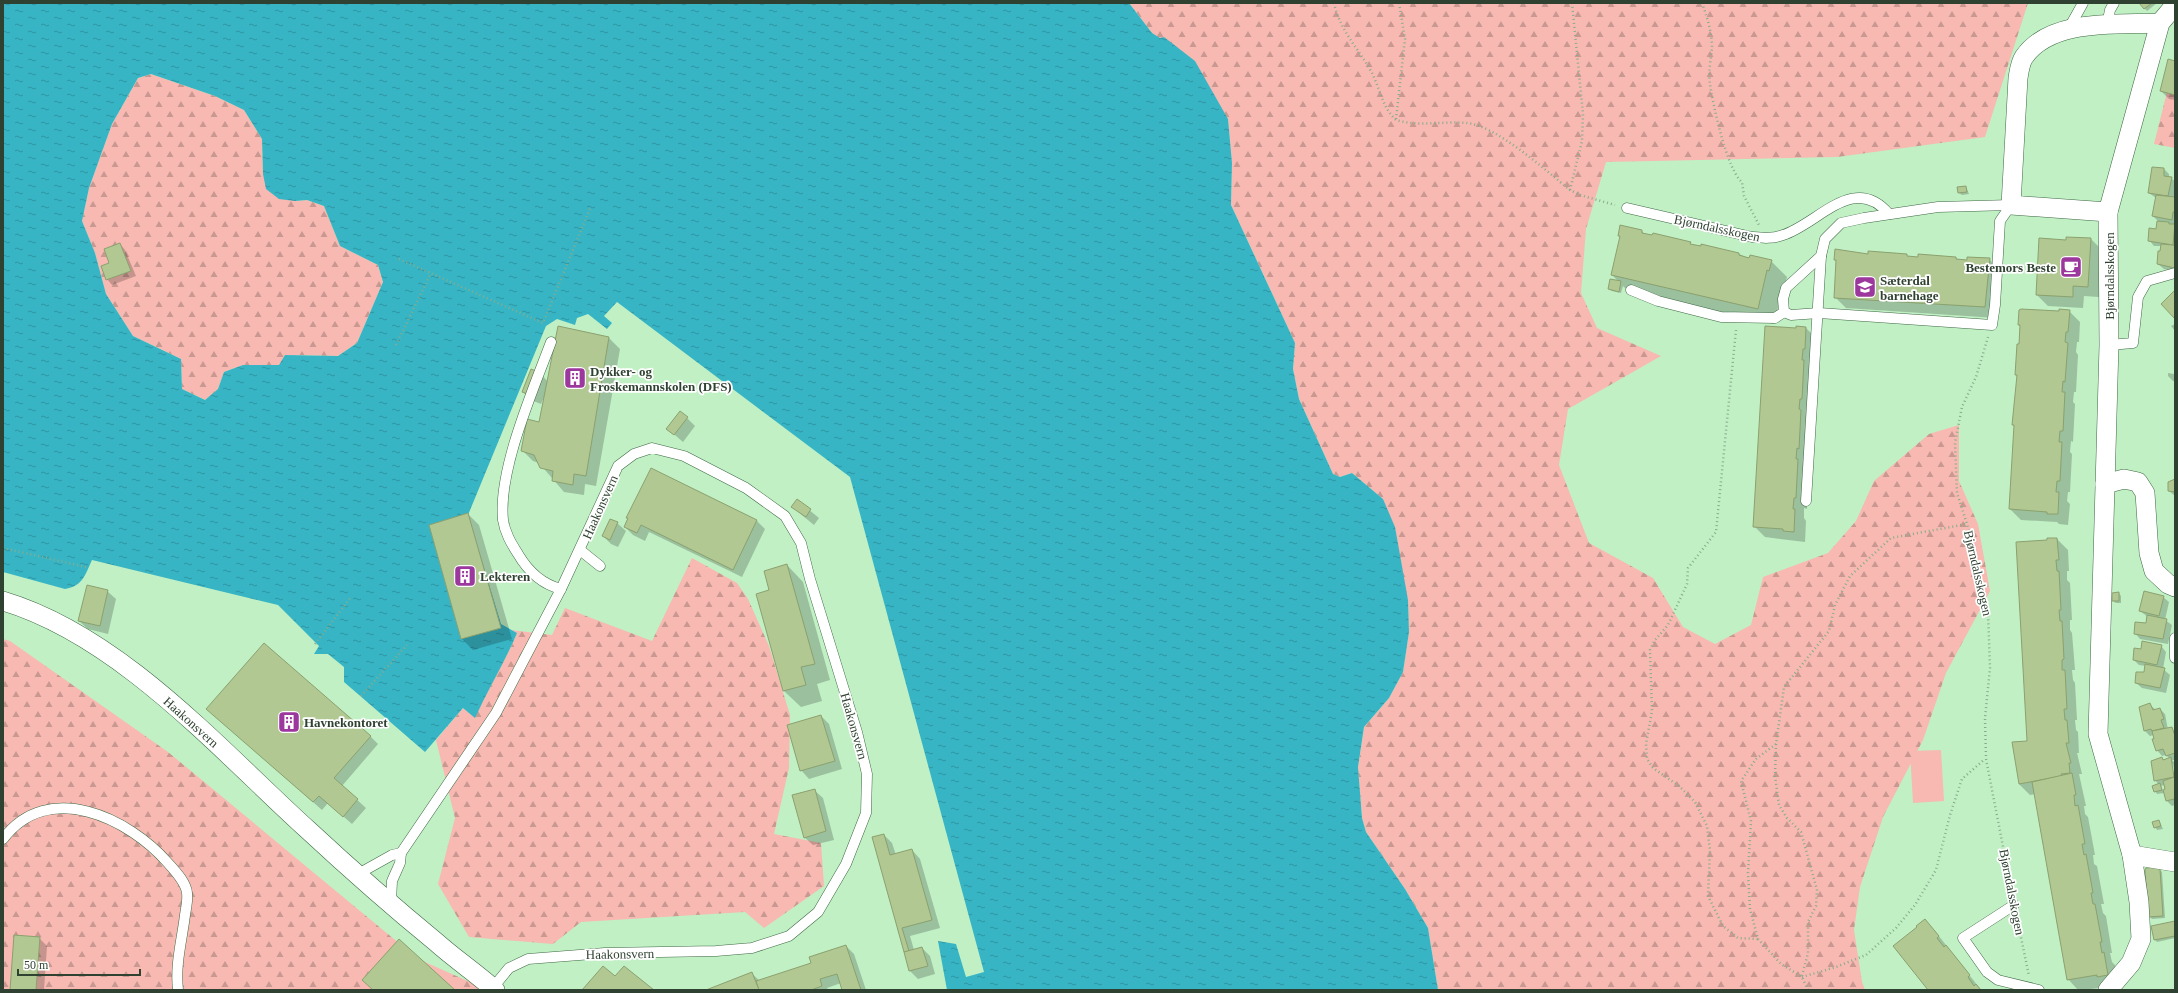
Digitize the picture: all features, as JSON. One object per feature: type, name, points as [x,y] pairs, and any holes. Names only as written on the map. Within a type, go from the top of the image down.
[{"type":"street","name":"Bjørndalsskogen","points":[[2108,990],[2131,963],[2141,939],[2139,902],[2132,855],[2098,734],[2109,344],[2108,212],[2160,23],[2175,4]]},
{"type":"street","points":[[2108,212],[2011,205],[2018,78],[2023,59],[2036,43],[2069,28],[2160,23]]},
{"type":"street","points":[[2105,484],[2124,479],[2138,482],[2145,493],[2148,553],[2154,571],[2168,584],[2175,587]]},
{"type":"street","name":"Haakonsvern","points":[[3,601],[18,606],[75,633],[122,664],[159,693],[358,874],[493,989]]},
{"type":"street","points":[[2132,855],[2175,862]]},
{"type":"lane","points":[[2069,28],[2083,3]]},
{"type":"lane","points":[[2107,25],[2110,10],[2114,3]]},
{"type":"lane","name":"Bjørndalsskogen","points":[[1627,208],[1752,237],[1769,238],[1784,235],[1836,204],[1849,200],[1871,199],[1882,205],[1889,214]]},
{"type":"lane","points":[[1806,501],[1819,313],[1821,256],[1825,239],[1841,223],[1889,214],[1938,208],[2011,205]]},
{"type":"lane","points":[[1784,312],[1791,315],[1819,313],[1992,325],[1995,305],[2000,221],[2011,205]]},
{"type":"lane","points":[[1784,312],[1783,299],[1786,288],[1821,256]]},
{"type":"lane","points":[[2109,344],[2133,343],[2138,297],[2147,281],[2175,274]]},
{"type":"lane","points":[[1631,290],[1658,301],[1721,317],[1775,318],[1784,312]]},
{"type":"lane","points":[[551,342],[523,417],[509,467],[502,499],[502,506],[506,534],[522,561],[535,577],[561,589]]},
{"type":"lane","name":"Haakonsvern","points":[[391,902],[392,881],[400,863],[401,853],[496,713],[561,589],[618,466],[634,454],[652,448],[684,456],[746,488],[785,516],[801,543],[810,579],[857,732],[867,774],[866,814],[846,864],[818,912],[789,936],[752,948],[716,951],[605,953],[528,959],[509,968],[493,989]]},
{"type":"lane","points":[[580,550],[600,566]]},
{"type":"lane","points":[[2175,638],[2175,658]]},
{"type":"lane","points":[[3,839],[14,827],[34,814],[49,809],[70,807],[104,817],[144,839],[179,876],[187,894],[177,961],[178,990]]},
{"type":"lane","points":[[358,874],[392,855],[401,853]]},
{"type":"lane","points":[[2014,905],[1963,938],[1987,972],[1998,980],[2036,989]]},
{"type":"path","points":[[1334,3],[1338,19],[1348,37],[1363,57],[1387,109],[1396,120],[1417,123],[1466,123],[1480,125],[1494,133],[1570,190],[1580,195],[1627,208]]},
{"type":"path","points":[[1396,120],[1405,39],[1399,3]]},
{"type":"path","points":[[1570,190],[1582,141],[1584,114],[1572,3]]},
{"type":"path","points":[[1702,3],[1708,17],[1712,46],[1710,83],[1718,120],[1733,170],[1736,177],[1742,182],[1744,196],[1759,225],[1769,238]]},
{"type":"path","points":[[399,259],[543,323],[591,206]]},
{"type":"path","points":[[396,345],[431,273]]},
{"type":"path","points":[[1737,317],[1716,532],[1688,568],[1686,584],[1668,625],[1650,650],[1652,711],[1646,744],[1647,759],[1654,768],[1679,786],[1694,802],[1707,826],[1710,850],[1708,896],[1723,926],[1738,938],[1758,939]]},
{"type":"path","name":"Bjørndalsskogen","points":[[1992,325],[1976,377],[1962,406],[1955,443],[1957,493],[1967,524],[1988,612],[1990,668],[1985,718],[1986,759],[2014,905],[2036,989]]},
{"type":"path","points":[[1802,977],[1808,953],[1808,922],[1816,906],[1817,890],[1801,832],[1787,818],[1779,805],[1775,776],[1776,744],[1784,687],[1829,631],[1835,605],[1850,576],[1891,538],[1967,524]]},
{"type":"path","points":[[3,548],[86,567]]},
{"type":"path","points":[[315,644],[351,597]]},
{"type":"path","points":[[361,696],[407,645]]},
{"type":"path","points":[[1776,744],[1756,759],[1741,780],[1751,821],[1748,872],[1750,901],[1758,939],[1781,964],[1802,977],[1808,990]]},
{"type":"path","points":[[1802,977],[1836,967],[1866,955],[1896,928],[1915,905],[1936,870],[1950,815],[1962,779],[1986,759]]},
{"type":"green space","points":[[1129,3],[2028,3],[1985,137],[1837,157],[1606,162],[1586,229],[1581,293],[1597,328],[1661,356],[1568,409],[1559,465],[1589,543],[1653,578],[1683,627],[1715,644],[1751,625],[1763,577],[1828,553],[1856,521],[1874,481],[1929,434],[1959,425],[1959,481],[1978,524],[1990,591],[1946,673],[1923,740],[1883,817],[1860,887],[1854,930],[1862,982],[1865,990],[1438,990],[1428,928],[1405,889],[1366,832],[1362,818],[1358,767],[1364,727],[1389,698],[1403,672],[1409,632],[1408,600],[1383,499],[1352,473],[1340,477],[1333,474],[1299,399],[1293,369],[1295,343],[1231,205],[1232,163],[1228,119],[1160,39],[1152,33]]},
{"type":"green space","points":[[2175,53],[2175,148],[2154,144],[2172,72]]},
{"type":"green space","points":[[151,74],[215,96],[244,110],[262,139],[263,174],[295,201],[307,200],[324,206],[340,246],[378,265],[383,282],[357,343],[338,356],[285,355],[280,365],[243,365],[224,372],[218,389],[205,400],[182,389],[181,359],[133,336],[106,294],[95,253],[82,221],[89,188],[112,124],[138,78]]},
{"type":"green space","points":[[692,558],[737,583],[748,599],[769,646],[790,715],[789,768],[774,834],[821,843],[824,886],[764,928],[745,912],[581,922],[553,944],[469,937],[438,884],[455,818],[436,740],[463,708],[475,717],[517,633],[511,630],[552,635],[565,608],[652,641]]},
{"type":"green space","points":[[3,639],[10,641],[168,752],[418,959],[488,990],[3,990]]},
{"type":"green space","points":[[1941,750],[1944,801],[1913,803],[1910,751]]},
{"type":"water","points":[[3,3],[1129,3],[1152,33],[1160,38],[1164,37],[1195,61],[1228,119],[1232,163],[1231,205],[1295,343],[1293,369],[1299,399],[1333,474],[1340,477],[1352,473],[1383,499],[1395,527],[1408,600],[1409,632],[1403,672],[1389,698],[1364,727],[1358,767],[1362,818],[1366,832],[1405,889],[1428,928],[1438,990],[947,990],[938,941],[956,944],[966,977],[984,972],[850,477],[617,302],[604,316],[612,323],[607,329],[588,314],[577,318],[575,325],[557,319],[546,326],[468,515],[501,624],[517,633],[475,718],[463,708],[425,752],[344,682],[344,667],[328,654],[314,654],[319,646],[278,605],[92,560],[83,579],[71,588],[65,589],[3,572]],"holes":[[[151,74],[215,96],[244,110],[262,139],[263,174],[266,189],[279,199],[295,201],[307,200],[324,206],[340,246],[378,265],[383,282],[357,343],[338,356],[285,355],[279,365],[243,365],[224,372],[218,389],[205,400],[182,389],[181,359],[133,336],[106,294],[95,253],[82,221],[89,188],[112,124],[138,78]]]},
{"type":"building","points":[[2139,3],[2152,3],[2144,9]]},
{"type":"building","points":[[2168,59],[2175,61],[2175,95],[2160,91]]},
{"type":"building","points":[[2152,167],[2164,168],[2164,176],[2172,177],[2168,196],[2148,193]]},
{"type":"building","points":[[1966,186],[1967,192],[1958,193],[1957,187]]},
{"type":"building","points":[[2156,195],[2175,197],[2175,212],[2173,212],[2172,220],[2152,216]]},
{"type":"building","points":[[2157,221],[2175,224],[2173,245],[2148,241],[2149,228],[2156,229]]},
{"type":"building","points":[[1620,225],[1642,230],[1642,233],[1652,235],[1653,233],[1691,242],[1690,244],[1701,246],[1701,244],[1739,253],[1739,255],[1749,258],[1750,255],[1772,260],[1769,271],[1767,270],[1758,309],[1611,275],[1620,236],[1618,236]]},
{"type":"building","points":[[2066,237],[2091,238],[2088,287],[2073,286],[2073,297],[2036,295],[2039,238],[2066,240]]},
{"type":"building","points":[[120,243],[131,271],[106,280],[101,266],[109,263],[104,249]]},
{"type":"building","points":[[2161,244],[2173,245],[2175,247],[2175,268],[2157,264],[2158,251],[2160,251]]},
{"type":"building","points":[[1835,249],[1868,254],[1868,251],[1907,254],[1907,256],[1918,257],[1918,254],[1956,257],[1956,259],[1967,260],[1967,257],[1990,258],[1985,307],[1834,298],[1836,260],[1834,260]]},
{"type":"building","points":[[1610,279],[1621,281],[1619,292],[1608,289]]},
{"type":"building","points":[[2175,290],[2175,319],[2161,304]]},
{"type":"building","points":[[2059,309],[2070,310],[2068,332],[2066,332],[2065,342],[2068,343],[2065,382],[2063,381],[2062,392],[2065,392],[2063,431],[2060,431],[2059,442],[2062,442],[2060,481],[2057,481],[2056,492],[2059,492],[2058,514],[2009,509],[2014,425],[2012,425],[2017,375],[2015,375],[2017,344],[2019,344],[2020,325],[2018,325],[2019,310],[2059,311]]},
{"type":"building","name":"Dykker- og Froskemannskolen (DFS)","points":[[558,326],[609,337],[586,476],[574,474],[573,485],[552,481],[553,471],[540,468],[534,455],[521,451],[527,419],[539,422]]},
{"type":"building","points":[[1765,326],[1796,328],[1796,326],[1806,327],[1805,349],[1803,349],[1802,360],[1804,360],[1802,399],[1800,399],[1799,409],[1801,410],[1799,449],[1797,448],[1796,459],[1798,459],[1796,498],[1794,498],[1793,509],[1795,509],[1794,532],[1783,531],[1783,529],[1753,527]]},
{"type":"building","points":[[531,369],[541,373],[533,396],[522,392]]},
{"type":"building","points":[[680,411],[688,417],[674,435],[666,429]]},
{"type":"building","points":[[651,468],[757,520],[733,570],[641,525],[637,533],[624,527],[628,518],[626,518]]},
{"type":"building","points":[[2175,479],[2175,492],[2168,491],[2168,482]]},
{"type":"building","points":[[797,499],[811,509],[806,517],[791,507]]},
{"type":"building","name":"Lekteren","points":[[468,513],[501,628],[461,639],[429,525]]},
{"type":"building","points":[[610,519],[618,522],[610,540],[602,536]]},
{"type":"building","points":[[2047,538],[2057,538],[2059,560],[2056,560],[2057,571],[2059,571],[2061,610],[2059,610],[2060,621],[2062,621],[2064,659],[2062,660],[2062,670],[2065,670],[2067,709],[2064,709],[2065,720],[2067,720],[2069,743],[2066,743],[2071,763],[2069,763],[2070,773],[2061,774],[2062,776],[2019,784],[2012,742],[2027,741],[2016,542],[2047,540]]},
{"type":"building","points":[[787,564],[815,664],[801,667],[806,685],[783,691],[756,594],[769,590],[764,571]]},
{"type":"building","points":[[87,585],[108,590],[100,626],[78,621]]},
{"type":"building","points":[[2144,591],[2164,596],[2159,616],[2139,611]]},
{"type":"building","points":[[2119,592],[2119,601],[2112,601],[2112,593]]},
{"type":"building","points":[[2147,615],[2167,619],[2163,639],[2134,634],[2135,622],[2146,623]]},
{"type":"building","points":[[2142,641],[2162,645],[2157,665],[2133,660],[2134,648],[2141,649]]},
{"type":"building","name":"Havnekontoret","points":[[264,643],[371,736],[334,778],[358,799],[343,817],[319,796],[313,802],[206,709]]},
{"type":"building","points":[[2145,664],[2165,668],[2160,688],[2135,683],[2136,672],[2144,672]]},
{"type":"building","points":[[2150,703],[2153,710],[2160,708],[2164,719],[2161,720],[2164,728],[2144,731],[2139,707]]},
{"type":"building","points":[[821,715],[835,761],[800,771],[787,725]]},
{"type":"building","points":[[2172,727],[2175,736],[2175,753],[2166,756],[2163,749],[2156,751],[2152,739],[2154,739],[2152,731]]},
{"type":"building","points":[[2162,757],[2163,760],[2171,757],[2174,777],[2154,781],[2151,761]]},
{"type":"building","points":[[2072,773],[2076,795],[2074,795],[2075,806],[2078,805],[2085,844],[2082,844],[2084,855],[2086,854],[2093,893],[2091,893],[2093,904],[2095,904],[2102,942],[2100,942],[2102,953],[2104,952],[2108,975],[2097,977],[2097,975],[2067,980],[2032,782]]},
{"type":"building","points":[[2174,777],[2175,803],[2174,799],[2166,801],[2163,790],[2165,789],[2163,781]]},
{"type":"building","points":[[2160,783],[2162,790],[2154,792],[2152,786]]},
{"type":"building","points":[[815,789],[826,831],[804,838],[792,795]]},
{"type":"building","points":[[2159,820],[2161,826],[2154,828],[2152,822]]},
{"type":"building","points":[[884,834],[890,855],[912,849],[932,920],[902,928],[909,951],[904,952],[872,837]]},
{"type":"building","points":[[2158,867],[2160,869],[2163,916],[2148,917],[2145,870],[2146,868]]},
{"type":"building","points":[[1925,919],[1939,936],[1937,938],[1944,947],[1946,945],[1970,975],[1968,977],[1974,986],[1976,984],[1981,990],[1928,990],[1893,946]]},
{"type":"building","points":[[2175,921],[2175,936],[2154,940],[2151,926]]},
{"type":"building","points":[[14,935],[40,937],[36,990],[10,990]]},
{"type":"building","points":[[399,939],[455,990],[373,990],[362,980]]},
{"type":"building","points":[[846,945],[861,990],[842,990],[837,974],[820,979],[822,986],[811,990],[759,990],[756,981],[811,963],[809,957]]},
{"type":"building","points":[[922,947],[928,966],[909,971],[904,952]]},
{"type":"building","points":[[603,966],[615,976],[624,966],[654,990],[582,990]]},
{"type":"building","points":[[752,972],[759,990],[706,990]]},
{"type":"place","name":"Bestemors Beste","points":[[2071,267]]},
{"type":"place","name":"Sæterdal barnehage","points":[[1865,287]]},
{"type":"place","name":"Dykker- og Froskemannskolen (DFS)","points":[[575,378]]},
{"type":"place","name":"Lekteren","points":[[465,576]]},
{"type":"place","name":"Havnekontoret","points":[[289,722]]}]
